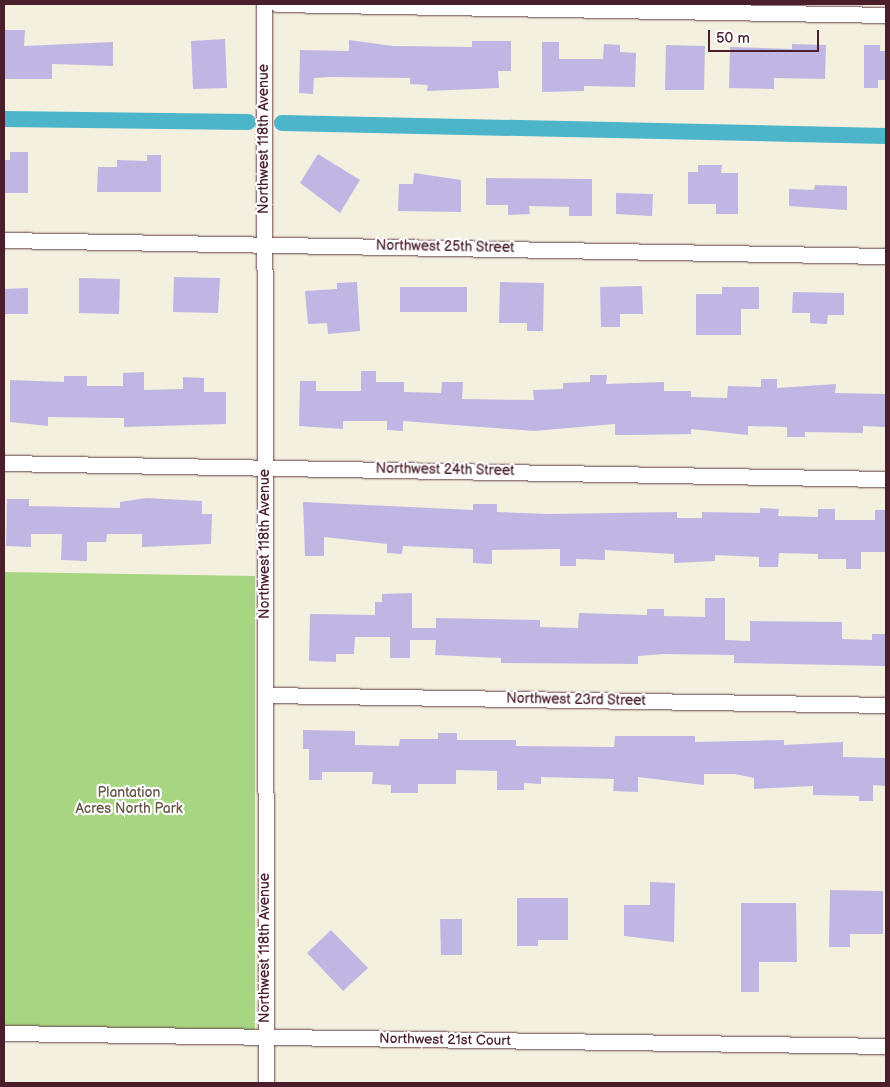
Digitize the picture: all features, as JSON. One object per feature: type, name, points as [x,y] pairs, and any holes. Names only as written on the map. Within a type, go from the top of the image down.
[{"type":"street","name":"Northwest 118th Avenue","points":[[264,4],[266,1083]]},
{"type":"street","points":[[277,4],[886,15]]},
{"type":"street","name":"Northwest 25th Street","points":[[4,240],[886,256]]},
{"type":"street","name":"Northwest 24th Street","points":[[4,463],[265,466],[886,479]]},
{"type":"street","name":"Northwest 23rd Street","points":[[266,696],[886,704]]},
{"type":"street","name":"Northwest 21st Court","points":[[4,1033],[886,1046]]},
{"type":"green space","name":"Plantation Acres North Park","points":[[4,572],[255,576],[255,1030],[4,1026]]},
{"type":"building","points":[[5,30],[25,30],[24,46],[113,42],[113,66],[52,64],[52,79],[4,79]]},
{"type":"building","points":[[225,39],[227,88],[193,89],[191,41]]},
{"type":"building","points":[[349,40],[393,46],[472,47],[472,41],[511,41],[511,71],[498,71],[499,88],[427,91],[428,85],[410,84],[410,78],[330,77],[314,78],[313,94],[299,93],[300,50],[349,51]]},
{"type":"building","points":[[542,42],[559,42],[559,59],[603,59],[604,44],[620,45],[620,52],[636,53],[635,87],[584,86],[584,91],[542,92]]},
{"type":"building","points":[[792,44],[826,45],[825,79],[774,78],[774,89],[729,88],[730,47],[792,49]]},
{"type":"building","points":[[666,45],[705,46],[704,90],[665,90]]},
{"type":"building","points":[[864,45],[880,45],[880,51],[886,51],[886,80],[878,80],[878,88],[864,88]]},
{"type":"building","points":[[10,152],[28,152],[28,193],[4,193],[4,160],[10,160]]},
{"type":"building","points":[[318,154],[360,180],[340,213],[300,183]]},
{"type":"building","points":[[147,155],[161,155],[161,192],[97,192],[98,167],[117,167],[117,160],[147,161]]},
{"type":"building","points":[[698,165],[722,165],[721,173],[738,173],[738,214],[716,214],[716,204],[688,204],[688,172],[698,172]]},
{"type":"building","points":[[414,173],[461,180],[461,212],[398,211],[399,184],[413,184]]},
{"type":"building","points":[[486,178],[592,179],[592,216],[569,216],[569,207],[529,206],[530,214],[508,215],[508,205],[486,205]]},
{"type":"building","points":[[815,185],[847,186],[847,210],[789,206],[789,189],[814,190]]},
{"type":"building","points":[[616,193],[653,194],[652,216],[616,214]]},
{"type":"building","points":[[174,277],[220,278],[218,313],[173,312]]},
{"type":"building","points":[[79,278],[120,279],[119,314],[79,313]]},
{"type":"building","points":[[357,282],[360,331],[328,334],[327,323],[308,324],[305,291],[337,289],[337,283]]},
{"type":"building","points":[[500,282],[544,283],[543,331],[527,331],[527,323],[499,323]]},
{"type":"building","points":[[642,286],[643,314],[620,314],[620,327],[601,327],[600,287]]},
{"type":"building","points":[[400,287],[467,287],[467,312],[400,312]]},
{"type":"building","points":[[722,287],[759,287],[759,309],[741,309],[741,335],[696,335],[696,294],[722,294]]},
{"type":"building","points":[[28,288],[28,314],[4,314],[4,289]]},
{"type":"building","points":[[793,292],[844,293],[844,315],[828,315],[827,324],[810,323],[810,313],[792,313]]},
{"type":"building","points":[[361,371],[376,371],[376,382],[404,382],[404,392],[441,393],[442,382],[463,382],[462,399],[534,400],[533,390],[563,389],[563,383],[590,382],[590,375],[607,375],[606,384],[664,382],[664,391],[691,391],[691,397],[727,398],[728,386],[761,387],[761,379],[777,379],[777,388],[836,384],[835,393],[886,394],[886,427],[863,426],[863,433],[805,432],[805,437],[787,437],[787,427],[748,426],[748,435],[691,429],[691,434],[615,435],[615,424],[534,431],[403,421],[403,431],[387,430],[387,421],[343,421],[343,429],[299,426],[300,381],[316,381],[316,391],[361,391]]},
{"type":"building","points":[[144,372],[144,390],[183,389],[183,377],[204,378],[204,392],[226,392],[226,424],[124,427],[124,418],[48,417],[48,426],[10,422],[10,380],[64,382],[64,376],[87,376],[87,386],[123,386],[123,373]]},
{"type":"building","points":[[146,498],[202,501],[202,514],[212,514],[211,544],[142,547],[142,534],[107,534],[106,542],[87,542],[87,561],[61,560],[62,534],[31,534],[31,547],[6,546],[7,499],[29,499],[29,506],[120,508],[120,502]]},
{"type":"building","points":[[303,502],[473,510],[473,504],[497,504],[497,512],[549,514],[677,512],[677,518],[702,518],[702,512],[760,513],[760,508],[779,509],[778,516],[818,517],[818,509],[835,509],[835,520],[875,520],[875,510],[886,510],[886,552],[861,552],[861,569],[846,569],[846,559],[818,559],[818,554],[779,553],[778,567],[759,567],[759,557],[715,555],[715,561],[674,563],[674,554],[605,550],[605,560],[576,559],[576,566],[560,566],[560,549],[492,550],[492,564],[473,563],[473,549],[403,546],[402,554],[387,553],[387,544],[324,537],[324,556],[305,556]]},
{"type":"building","points":[[412,593],[412,628],[436,628],[436,618],[540,620],[540,627],[578,628],[579,613],[647,615],[647,609],[664,609],[664,616],[705,617],[705,598],[725,598],[725,640],[750,641],[750,621],[842,622],[842,639],[872,640],[872,634],[886,634],[886,666],[734,663],[734,655],[664,654],[638,656],[638,664],[501,663],[501,658],[435,655],[436,640],[410,640],[410,658],[390,658],[390,637],[355,637],[354,654],[336,654],[336,662],[309,661],[310,614],[375,615],[375,602],[382,602],[382,594]]},
{"type":"building","points":[[303,730],[355,731],[355,745],[399,746],[400,739],[438,739],[438,733],[457,733],[457,740],[516,740],[516,746],[614,747],[615,736],[695,736],[695,742],[784,740],[784,745],[843,742],[843,757],[886,758],[886,786],[873,785],[873,801],[859,801],[859,796],[813,795],[813,786],[754,789],[754,778],[735,774],[704,774],[704,785],[638,777],[638,792],[613,791],[614,779],[541,777],[541,784],[524,783],[524,790],[497,790],[497,771],[456,770],[456,784],[418,784],[418,793],[391,793],[391,785],[372,784],[373,772],[322,772],[322,780],[309,780],[309,749],[303,749]]},
{"type":"building","points":[[650,882],[675,883],[674,942],[624,936],[624,905],[650,905]]},
{"type":"building","points":[[830,890],[883,891],[883,934],[850,934],[850,947],[829,947]]},
{"type":"building","points":[[517,898],[568,898],[568,940],[538,940],[538,946],[517,946]]},
{"type":"building","points":[[741,903],[796,903],[797,962],[759,962],[759,992],[741,992]]},
{"type":"building","points":[[440,919],[462,919],[462,955],[441,955]]},
{"type":"building","points":[[331,930],[368,968],[343,991],[307,953]]},
{"type":"waterway","points":[[4,119],[248,122]]},
{"type":"waterway","points":[[282,123],[886,136]]}]
